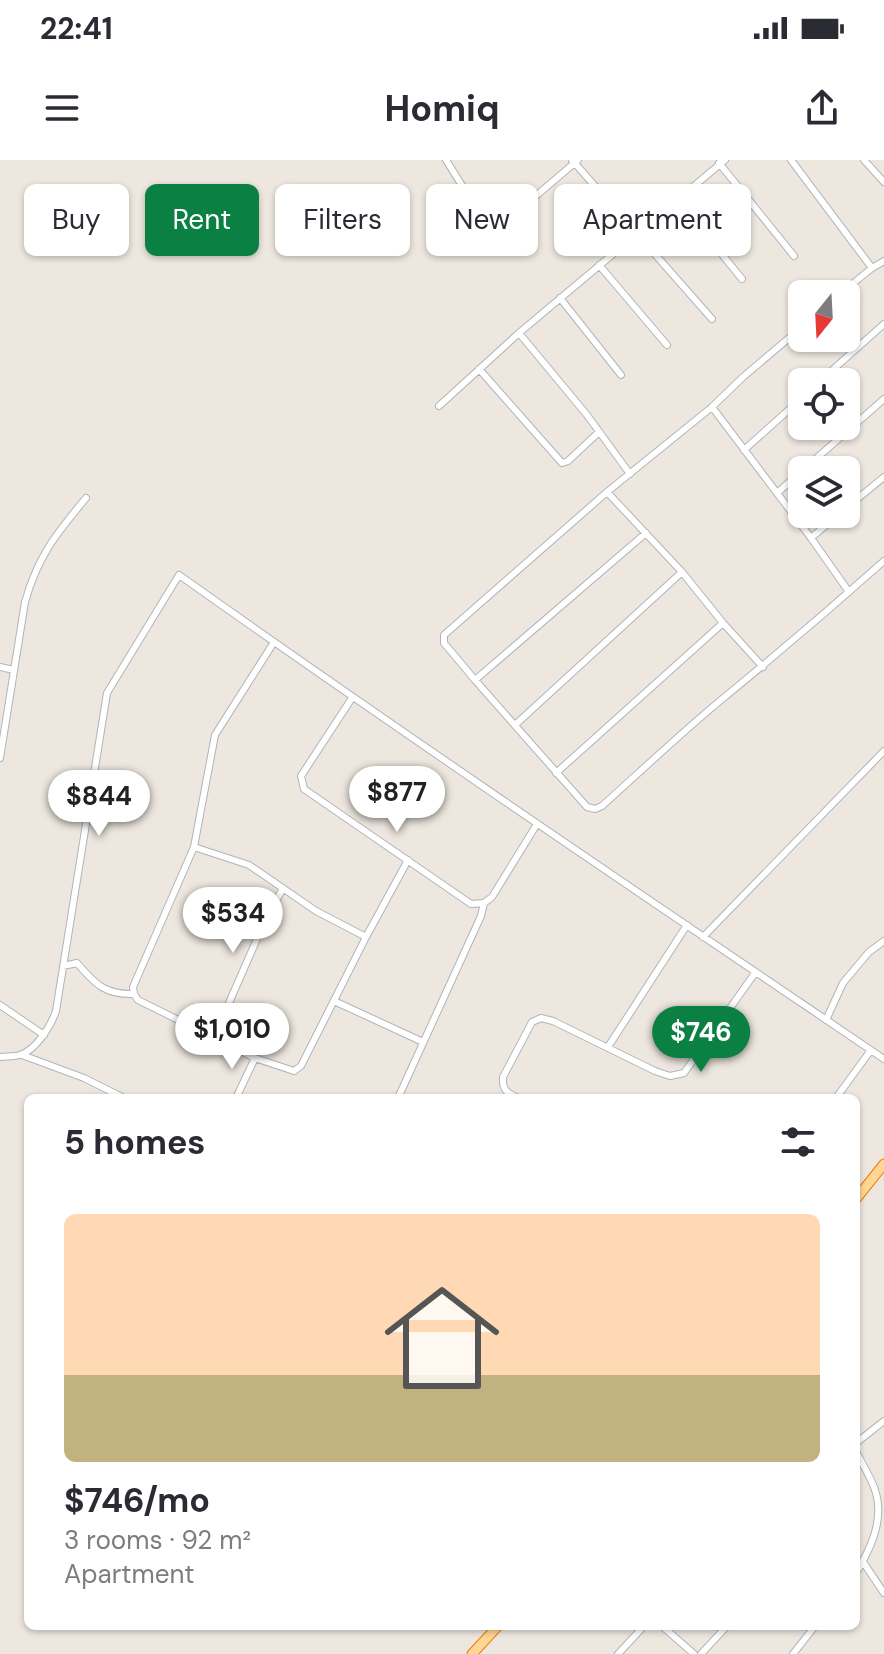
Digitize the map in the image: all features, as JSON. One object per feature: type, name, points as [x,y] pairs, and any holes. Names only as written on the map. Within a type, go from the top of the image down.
[{"type":"highway","points":[[860,1194],[884,1164]]},
{"type":"highway","points":[[472,1654],[494,1630]]},
{"type":"street","points":[[446,160],[483,219],[493,226],[503,224],[575,161],[594,184]]},
{"type":"street","points":[[791,160],[872,268]]},
{"type":"street","points":[[864,160],[884,182]]},
{"type":"street","points":[[695,184],[722,162],[794,256]]},
{"type":"street","points":[[439,406],[609,256]]},
{"type":"street","points":[[656,256],[712,319]]},
{"type":"street","points":[[723,256],[742,279]]},
{"type":"street","points":[[857,280],[884,261]]},
{"type":"street","points":[[599,265],[667,345]]},
{"type":"street","points":[[560,298],[621,375]]},
{"type":"street","points":[[835,368],[884,324]]},
{"type":"street","points":[[519,333],[587,415],[630,474]]},
{"type":"street","points":[[788,339],[444,635],[444,643],[556,773],[587,807],[595,809],[884,561]]},
{"type":"street","points":[[479,369],[562,463],[599,432]]},
{"type":"street","points":[[818,456],[884,399]]},
{"type":"street","points":[[712,407],[849,592]]},
{"type":"street","points":[[744,450],[788,411]]},
{"type":"street","points":[[860,497],[884,477]]},
{"type":"street","points":[[777,493],[788,483]]},
{"type":"street","points":[[607,492],[682,572],[763,667]]},
{"type":"street","points":[[0,758],[31,581],[46,549],[86,498]]},
{"type":"street","points":[[811,538],[823,528]]},
{"type":"street","points":[[475,680],[646,533]]},
{"type":"street","points":[[515,725],[682,572]]},
{"type":"street","points":[[22,1055],[52,1025],[56,1011],[107,693],[179,575],[352,698],[884,1059]]},
{"type":"street","points":[[556,773],[723,623]]},
{"type":"street","points":[[274,642],[215,735],[194,847],[133,987],[134,994],[138,1000],[255,1058],[294,1071],[301,1066],[408,860]]},
{"type":"street","points":[[0,667],[14,670]]},
{"type":"street","points":[[352,698],[301,776],[304,789],[471,904],[484,903],[492,897],[537,824]]},
{"type":"street","points":[[703,937],[884,751]]},
{"type":"street","points":[[194,847],[249,865],[316,911],[366,937]]},
{"type":"street","points":[[214,1037],[264,923],[283,888]]},
{"type":"street","points":[[400,1094],[481,916],[484,903]]},
{"type":"street","points":[[608,1047],[687,925]]},
{"type":"street","points":[[826,1020],[843,983],[869,952],[884,941]]},
{"type":"street","points":[[63,966],[77,963],[96,985],[118,994],[134,994]]},
{"type":"street","points":[[509,1094],[503,1086],[503,1077],[532,1022],[541,1018],[655,1071],[670,1076],[684,1073],[755,973]]},
{"type":"street","points":[[334,1001],[423,1042]]},
{"type":"street","points":[[0,1005],[44,1035]]},
{"type":"street","points":[[839,1094],[871,1050]]},
{"type":"street","points":[[0,1057],[22,1055],[84,1078],[116,1094]]},
{"type":"street","points":[[238,1094],[255,1058]]},
{"type":"street","points":[[860,1440],[884,1421]]},
{"type":"street","points":[[860,1460],[876,1492],[878,1509],[878,1523],[860,1567]]},
{"type":"street","points":[[863,1562],[884,1593]]},
{"type":"street","points":[[618,1654],[640,1630]]},
{"type":"street","points":[[667,1630],[694,1654]]},
{"type":"street","points":[[701,1654],[723,1630]]},
{"type":"street","points":[[793,1654],[812,1630]]}]
